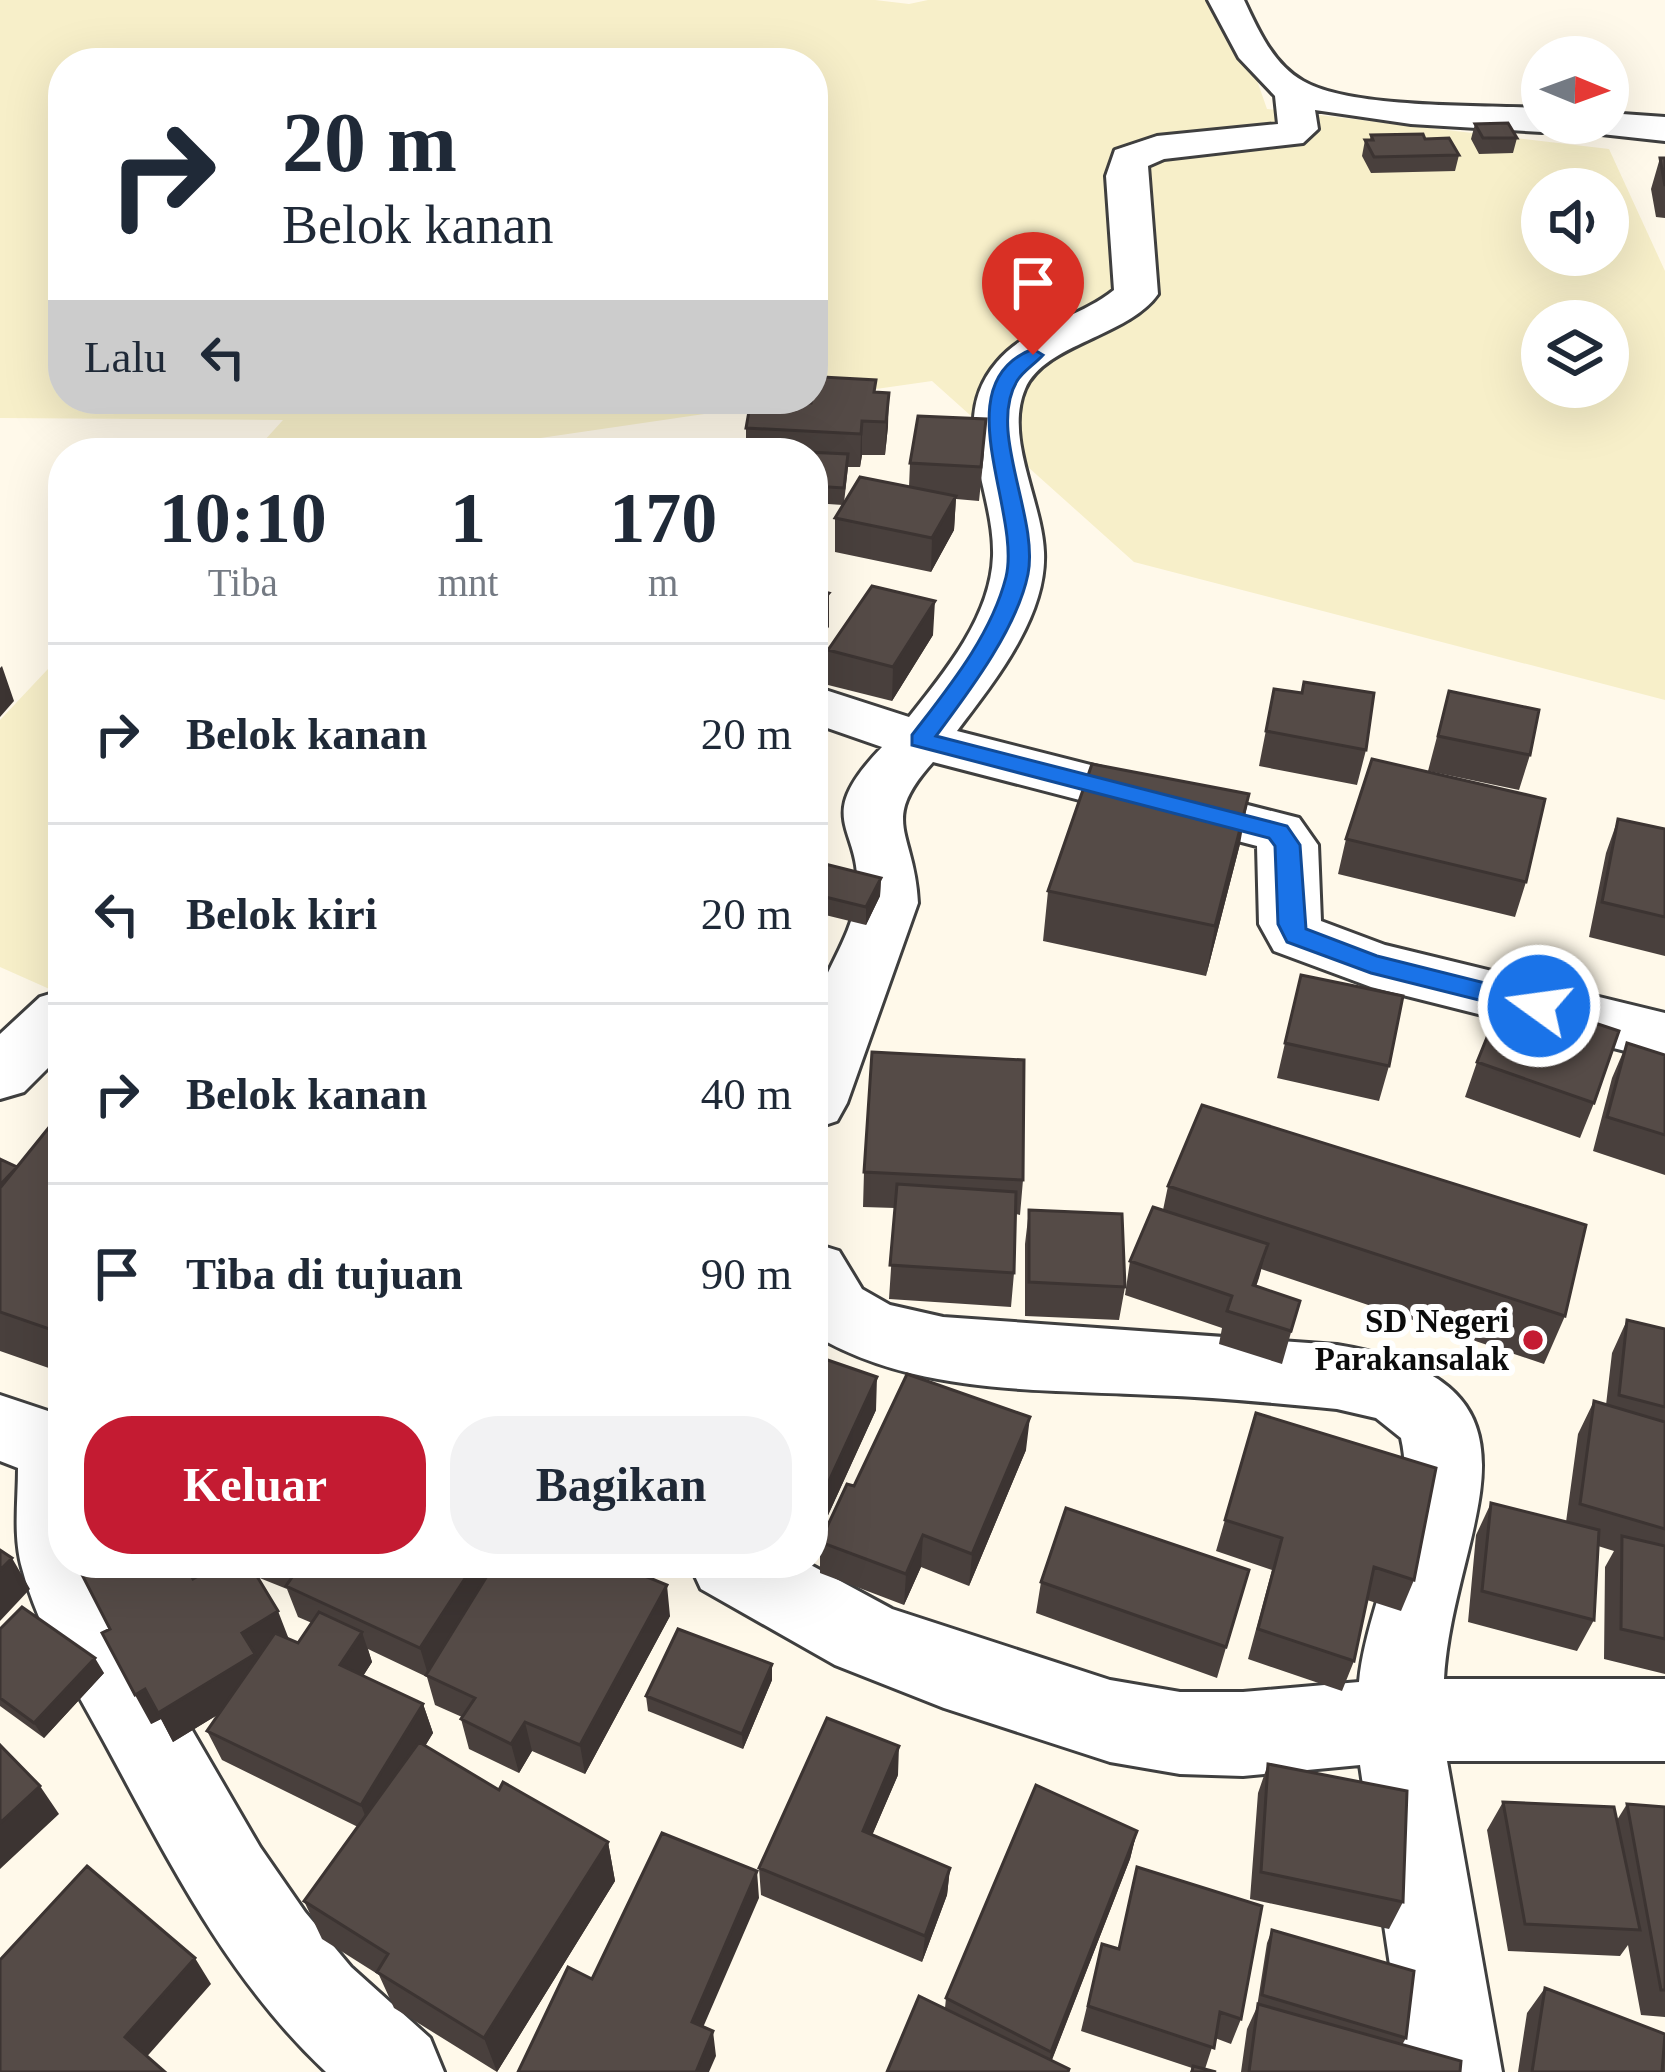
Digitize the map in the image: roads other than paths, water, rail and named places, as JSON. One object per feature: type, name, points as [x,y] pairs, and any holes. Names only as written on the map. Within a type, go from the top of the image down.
[{"type":"street","points":[[1226,0],[1257,57],[1294,92],[1327,103],[1521,118]]},
{"type":"street","points":[[828,1062],[887,903],[886,868],[870,808],[884,780],[974,669],[1016,578],[1020,539],[1004,467],[999,394],[1016,368],[1033,355],[1122,306],[1138,289],[1127,163],[1138,152],[1157,148],[1294,133],[1298,125],[1294,92]]},
{"type":"street","points":[[1629,126],[1665,129]]},
{"type":"street","points":[[828,709],[920,740],[1278,832],[1288,845],[1291,924],[1296,935],[1371,964],[1665,1037]]},
{"type":"street","points":[[0,1074],[48,1028]]},
{"type":"street","points":[[828,1303],[837,1312],[916,1343],[998,1354],[1328,1376],[1411,1399],[1433,1419],[1444,1448],[1444,1480],[1412,1606],[1399,1720],[1418,1858],[1448,2010],[1454,2072]]},
{"type":"street","points":[[40,1442],[48,1487]]},
{"type":"street","points":[[69,1578],[84,1623],[228,1880],[272,1945],[318,2000],[396,2072]]},
{"type":"street","points":[[757,1578],[865,1638],[1110,1720],[1180,1733],[1243,1734],[1399,1720],[1665,1720]]},
{"type":"place","name":"SD Negeri Parakansalak","points":[[1533,1340]]}]
